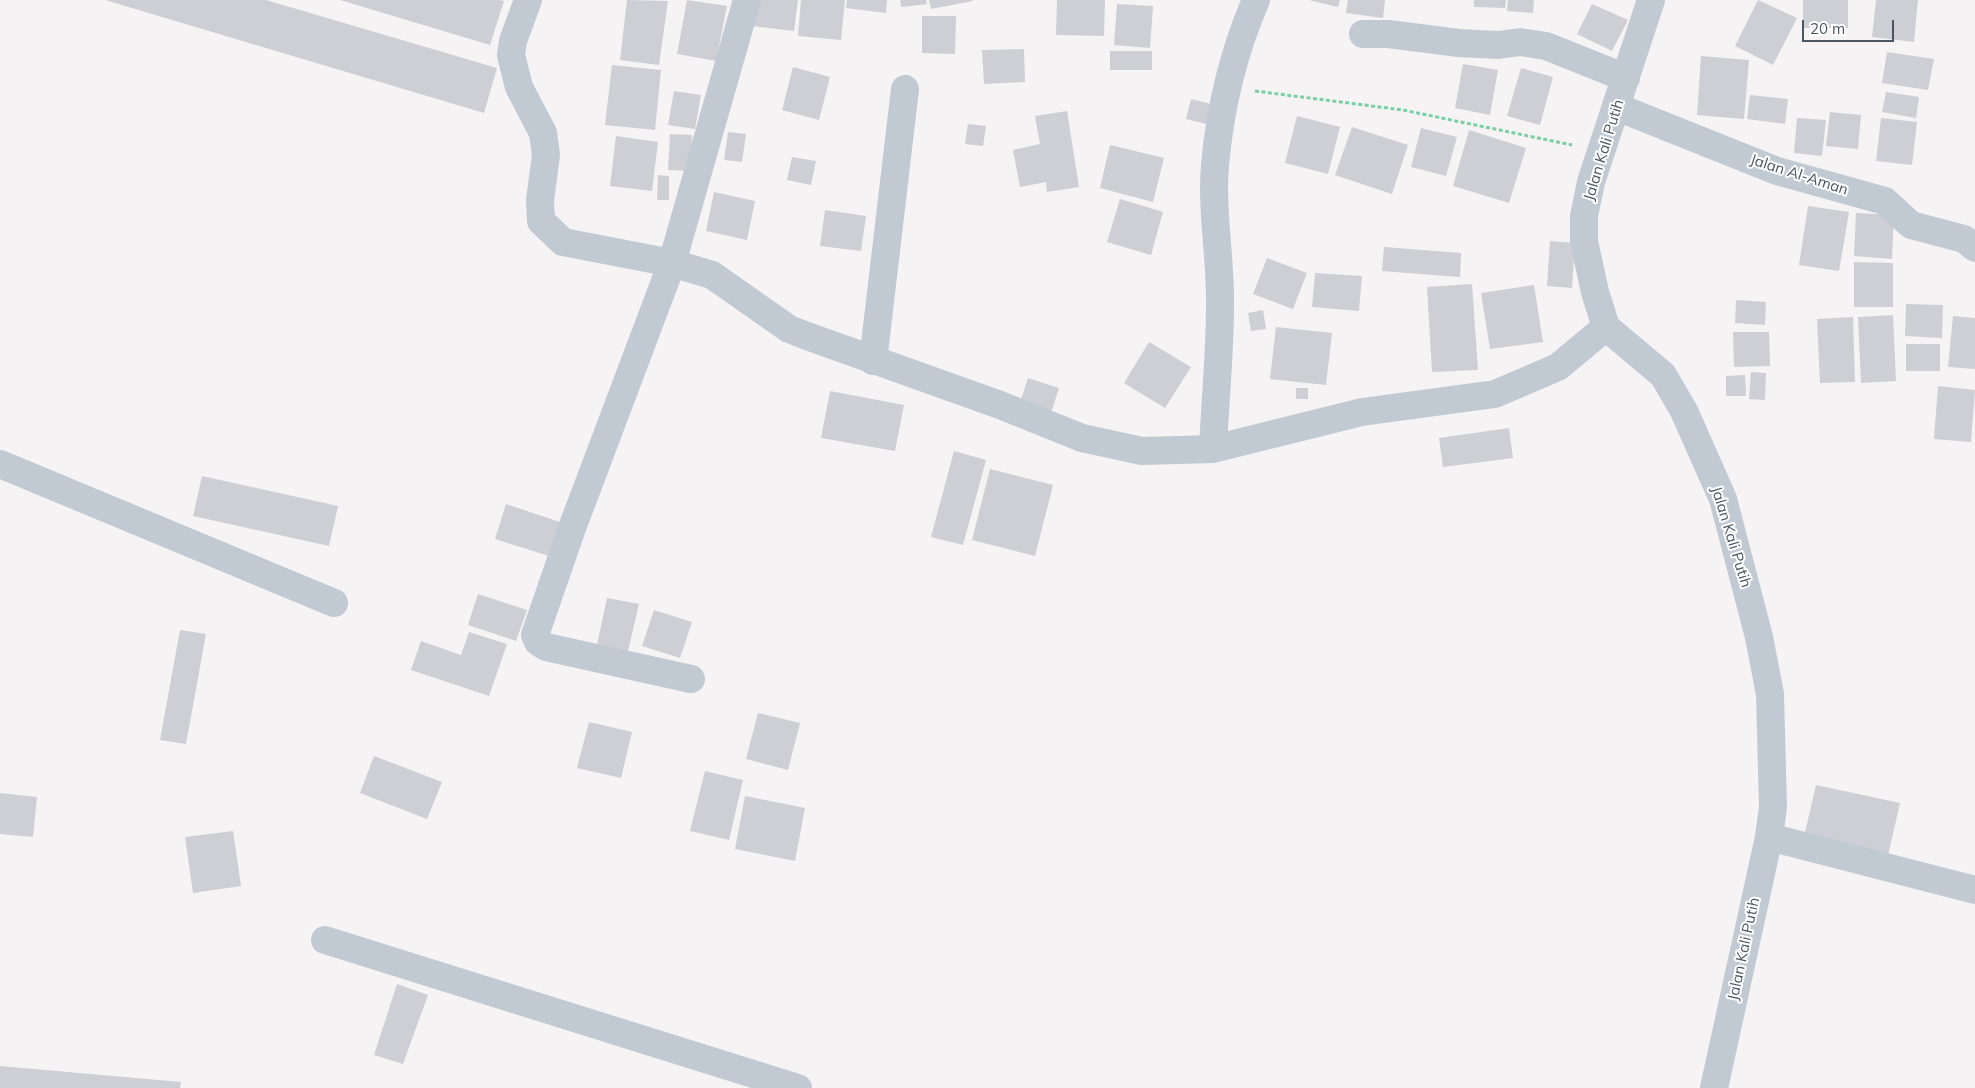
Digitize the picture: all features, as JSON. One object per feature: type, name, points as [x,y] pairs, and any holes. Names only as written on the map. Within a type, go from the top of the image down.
[{"type":"street","points":[[528,0],[513,41],[511,55],[519,87],[543,133],[546,155],[540,200],[541,222],[563,242],[672,263],[712,275],[789,329],[1102,443],[1142,452],[1213,450],[1362,412],[1495,394],[1558,367],[1606,327]]},
{"type":"street","points":[[691,679],[546,647],[538,642],[535,635],[575,519],[672,263],[747,0]]},
{"type":"street","points":[[1213,450],[1220,305],[1216,248],[1215,166],[1228,87],[1246,22],[1256,0]]},
{"type":"street","name":"Jalan Kali Putih","points":[[1651,0],[1617,108],[1591,182],[1584,216],[1584,241],[1594,292],[1606,327],[1663,375],[1684,411],[1723,499],[1760,637],[1770,694],[1773,807],[1769,837],[1714,1088]]},
{"type":"street","points":[[1363,34],[1388,34],[1459,43],[1498,45],[1520,42],[1546,46],[1626,78]]},
{"type":"street","points":[[873,361],[905,89]]},
{"type":"street","name":"Jalan Al-Aman","points":[[1617,108],[1777,171],[1885,201],[1911,225],[1964,239],[1975,248]]},
{"type":"street","points":[[0,464],[334,603]]},
{"type":"street","points":[[1769,837],[1975,890]]},
{"type":"street","points":[[326,940],[798,1088]]},
{"type":"path","points":[[1228,87],[1403,110],[1601,152]]},
{"type":"building","points":[[105,0],[266,0],[497,68],[484,113]]},
{"type":"building","points":[[340,0],[500,0],[504,1],[490,45]]},
{"type":"building","points":[[627,0],[668,1],[659,65],[620,60]]},
{"type":"building","points":[[687,0],[727,6],[716,61],[677,54]]},
{"type":"building","points":[[756,0],[798,0],[794,31],[752,26]]},
{"type":"building","points":[[801,0],[845,0],[841,40],[798,36]]},
{"type":"building","points":[[847,0],[887,0],[886,13],[846,8]]},
{"type":"building","points":[[900,0],[926,0],[927,4],[901,7]]},
{"type":"building","points":[[929,0],[973,0],[973,1],[931,9]]},
{"type":"building","points":[[1057,0],[1105,0],[1104,36],[1056,35]]},
{"type":"building","points":[[1309,0],[1340,0],[1338,7]]},
{"type":"building","points":[[1348,0],[1385,0],[1383,18],[1346,13]]},
{"type":"building","points":[[1474,0],[1506,0],[1505,8],[1474,7]]},
{"type":"building","points":[[1508,0],[1534,0],[1533,13],[1507,11]]},
{"type":"building","points":[[1758,0],[1797,18],[1773,65],[1735,46]]},
{"type":"building","points":[[1803,0],[1848,0],[1848,28],[1803,28]]},
{"type":"building","points":[[1876,0],[1918,0],[1914,42],[1872,37]]},
{"type":"building","points":[[1117,4],[1153,6],[1150,48],[1114,45]]},
{"type":"building","points":[[1592,4],[1628,20],[1612,51],[1577,34]]},
{"type":"building","points":[[922,16],[956,16],[955,54],[922,53]]},
{"type":"building","points":[[1024,49],[1025,82],[984,84],[982,50]]},
{"type":"building","points":[[1110,51],[1152,51],[1152,70],[1110,70]]},
{"type":"building","points":[[1887,52],[1934,59],[1928,90],[1882,83]]},
{"type":"building","points":[[1701,56],[1749,60],[1744,119],[1697,115]]},
{"type":"building","points":[[1463,64],[1498,70],[1490,115],[1455,108]]},
{"type":"building","points":[[612,65],[661,70],[655,130],[605,125]]},
{"type":"building","points":[[793,67],[830,77],[819,120],[782,110]]},
{"type":"building","points":[[1521,68],[1553,77],[1540,125],[1507,116]]},
{"type":"building","points":[[674,91],[701,95],[695,129],[668,125]]},
{"type":"building","points":[[1886,92],[1919,97],[1916,118],[1882,112]]},
{"type":"building","points":[[1750,95],[1788,99],[1785,124],[1747,119]]},
{"type":"building","points":[[1191,99],[1223,107],[1218,127],[1186,119]]},
{"type":"building","points":[[1067,111],[1079,187],[1047,192],[1046,182],[1020,187],[1013,150],[1040,144],[1035,116]]},
{"type":"building","points":[[1830,112],[1861,115],[1858,149],[1826,146]]},
{"type":"building","points":[[1297,116],[1340,127],[1328,174],[1285,163]]},
{"type":"building","points":[[1797,118],[1826,120],[1822,156],[1794,153]]},
{"type":"building","points":[[1881,118],[1917,122],[1912,165],[1876,161]]},
{"type":"building","points":[[968,124],[986,126],[983,146],[965,144]]},
{"type":"building","points":[[1352,127],[1408,145],[1392,194],[1335,175]]},
{"type":"building","points":[[1421,128],[1457,137],[1446,176],[1411,167]]},
{"type":"building","points":[[1469,130],[1526,148],[1509,203],[1453,186]]},
{"type":"building","points":[[728,132],[746,134],[742,162],[724,160]]},
{"type":"building","points":[[670,134],[692,135],[690,171],[668,170]]},
{"type":"building","points":[[616,136],[658,142],[652,191],[610,186]]},
{"type":"building","points":[[1110,145],[1164,158],[1153,202],[1100,188]]},
{"type":"building","points":[[792,157],[816,161],[811,185],[787,180]]},
{"type":"building","points":[[658,175],[669,176],[669,200],[657,200]]},
{"type":"building","points":[[714,192],[755,201],[747,240],[706,231]]},
{"type":"building","points":[[1120,199],[1163,212],[1151,255],[1107,242]]},
{"type":"building","points":[[1808,206],[1849,212],[1839,271],[1799,265]]},
{"type":"building","points":[[825,210],[866,216],[861,251],[820,246]]},
{"type":"building","points":[[1856,213],[1894,215],[1892,259],[1854,256]]},
{"type":"building","points":[[1550,241],[1575,243],[1572,288],[1547,286]]},
{"type":"building","points":[[1384,247],[1461,253],[1460,277],[1382,271]]},
{"type":"building","points":[[1267,258],[1307,273],[1293,309],[1253,294]]},
{"type":"building","points":[[1854,262],[1893,263],[1893,307],[1854,307]]},
{"type":"building","points":[[1315,273],[1362,276],[1359,311],[1312,307]]},
{"type":"building","points":[[1472,284],[1478,370],[1432,372],[1427,287]]},
{"type":"building","points":[[1534,285],[1543,342],[1490,349],[1481,293]]},
{"type":"building","points":[[1736,300],[1766,302],[1765,325],[1735,323]]},
{"type":"building","points":[[1906,304],[1943,305],[1942,338],[1905,336]]},
{"type":"building","points":[[1263,310],[1266,329],[1251,331],[1248,313]]},
{"type":"building","points":[[1893,315],[1896,381],[1861,383],[1858,317]]},
{"type":"building","points":[[1953,316],[1975,318],[1975,369],[1948,367]]},
{"type":"building","points":[[1853,317],[1855,382],[1820,383],[1817,319]]},
{"type":"building","points":[[1276,327],[1332,333],[1326,385],[1270,379]]},
{"type":"building","points":[[1733,332],[1769,332],[1770,366],[1734,367]]},
{"type":"building","points":[[1149,342],[1191,367],[1165,408],[1124,383]]},
{"type":"building","points":[[1906,344],[1940,344],[1940,371],[1906,371]]},
{"type":"building","points":[[1751,372],[1766,373],[1765,400],[1749,399]]},
{"type":"building","points":[[1745,375],[1746,396],[1726,396],[1726,376]]},
{"type":"building","points":[[1028,378],[1059,388],[1051,413],[1020,403]]},
{"type":"building","points":[[1938,386],[1975,390],[1971,442],[1934,439]]},
{"type":"building","points":[[1296,388],[1308,388],[1308,399],[1296,399]]},
{"type":"building","points":[[830,391],[904,405],[895,451],[821,438]]},
{"type":"building","points":[[1509,428],[1513,458],[1443,467],[1439,438]]},
{"type":"building","points":[[954,451],[986,460],[963,545],[931,537]]},
{"type":"building","points":[[990,469],[1053,485],[1035,556],[972,540]]},
{"type":"building","points":[[202,476],[338,506],[329,546],[193,516]]},
{"type":"building","points":[[506,504],[560,522],[549,556],[495,539]]},
{"type":"building","points":[[478,594],[527,610],[516,641],[468,625]]},
{"type":"building","points":[[607,598],[639,604],[628,651],[597,645]]},
{"type":"building","points":[[654,610],[692,622],[680,658],[642,646]]},
{"type":"building","points":[[180,630],[206,634],[186,744],[160,740]]},
{"type":"building","points":[[469,632],[507,644],[489,696],[411,670],[421,641],[461,655]]},
{"type":"building","points":[[758,713],[800,723],[788,770],[746,759]]},
{"type":"building","points":[[589,722],[632,732],[621,778],[577,768]]},
{"type":"building","points":[[374,756],[442,782],[427,819],[360,793]]},
{"type":"building","points":[[705,771],[743,780],[729,840],[690,831]]},
{"type":"building","points":[[1816,785],[1900,803],[1888,856],[1804,837]]},
{"type":"building","points":[[0,793],[37,797],[33,837],[0,834]]},
{"type":"building","points":[[745,796],[805,808],[795,861],[735,849]]},
{"type":"building","points":[[233,831],[241,886],[193,893],[185,837]]},
{"type":"building","points":[[397,984],[428,995],[403,1064],[374,1055]]},
{"type":"building","points":[[0,1066],[181,1082],[180,1088],[0,1088]]}]
